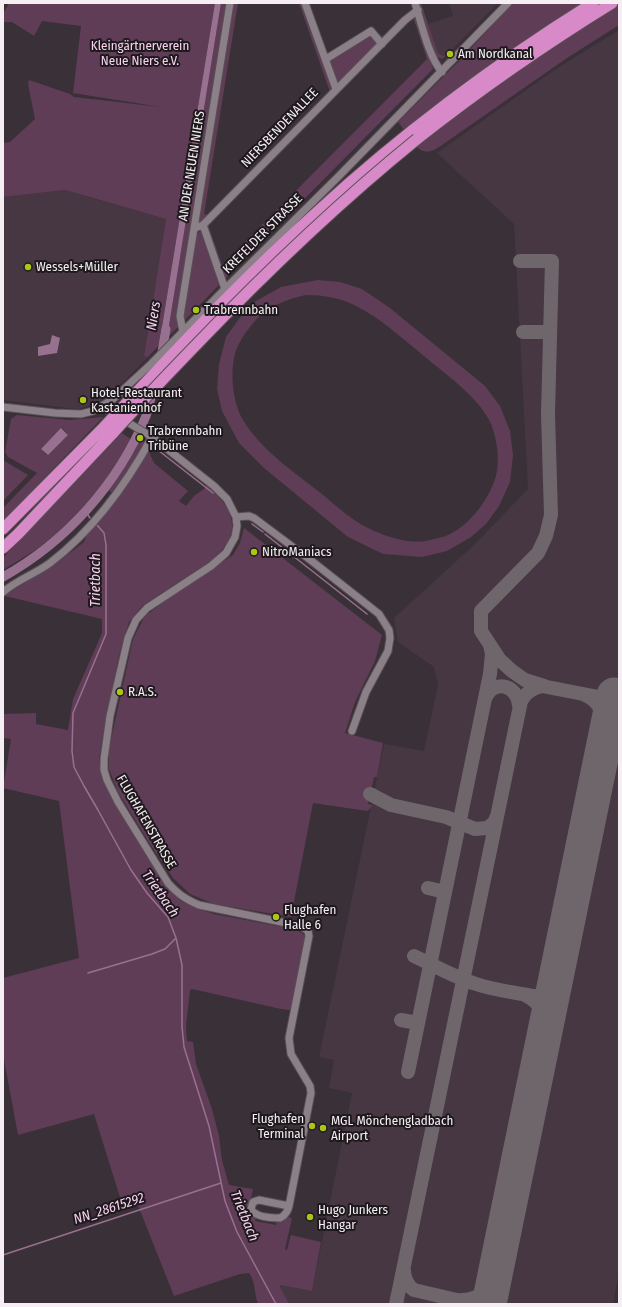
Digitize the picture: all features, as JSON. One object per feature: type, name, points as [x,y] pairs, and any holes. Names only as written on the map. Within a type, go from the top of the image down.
[{"type":"highway","points":[[3,548],[18,534],[180,346],[256,268],[332,198],[414,136],[510,69],[568,30],[612,3]]},
{"type":"highway","points":[[414,136],[502,64],[590,5]]},
{"type":"highway","points":[[3,529],[109,429]]},
{"type":"street","name":"AN DER NEUEN NIERS","points":[[183,332],[180,316],[230,3]]},
{"type":"street","points":[[305,3],[336,89]]},
{"type":"street","name":"KREFELDER STRASSE","points":[[3,407],[69,414],[85,413],[102,407],[118,395],[151,364],[340,175],[508,3]]},
{"type":"street","name":"NIERSBENDENALLEE","points":[[195,228],[203,225],[382,44],[416,7]]},
{"type":"street","points":[[416,7],[433,57],[438,68],[442,72]]},
{"type":"street","points":[[326,59],[370,31],[382,44]]},
{"type":"street","points":[[203,225],[225,289]]},
{"type":"street","name":"FLUGHAFENSTRASSE","points":[[102,407],[149,436],[214,486],[233,507],[236,517],[237,526],[235,537],[226,553],[211,566],[147,608],[136,620],[128,638],[116,686],[104,748],[104,770],[107,780],[118,802],[168,883],[176,892],[199,905],[301,926],[308,932],[309,936],[289,1038],[293,1057],[310,1086],[311,1093],[289,1206]]},
{"type":"street","points":[[3,592],[49,564],[79,538],[102,513],[119,490],[149,436]]},
{"type":"street","points":[[236,517],[248,516],[259,521],[379,614],[389,630],[390,638],[388,651],[366,692],[352,731]]},
{"type":"street","points":[[260,1200],[289,1206],[284,1216],[280,1218],[253,1213],[251,1209],[253,1202],[260,1200]]},
{"type":"shaded area","points":[[215,3],[221,3],[167,338],[159,345]]},
{"type":"shaded area","points":[[449,3],[498,3],[448,54],[443,56],[438,53],[428,24],[453,16]]},
{"type":"shaded area","points":[[619,30],[619,1271],[613,1304],[289,1304],[280,1285],[312,1291],[352,1093],[329,1088],[334,1060],[319,1057],[384,744],[424,751],[438,685],[434,667],[398,642],[394,618],[475,544],[528,489],[514,224],[437,153],[556,69]]},
{"type":"shaded area","points":[[65,190],[166,219],[144,355],[148,357],[110,395],[100,401],[76,409],[3,400],[3,197]]},
{"type":"shaded area","points":[[52,335],[60,338],[57,353],[38,356],[38,347],[50,344]]},
{"type":"shaded area","points":[[61,428],[68,435],[48,455],[41,449]]},
{"type":"green space","name":"Kleingärtnerverein Neue Niers e.V.","points":[[9,3],[215,3],[159,345],[148,357],[144,356],[166,219],[65,190],[3,197],[3,143],[10,142],[35,119],[28,84],[29,80],[70,94],[74,97],[161,107],[73,93],[81,26],[42,21],[34,36],[12,22],[3,22],[3,14]]},
{"type":"green space","points":[[221,3],[229,3],[179,326],[167,338]]},
{"type":"green space","points":[[232,3],[238,3],[204,214],[209,215],[330,92],[299,3],[304,3],[333,84],[331,85],[332,91],[203,222],[199,221],[198,215]]},
{"type":"green space","points":[[418,3],[421,3],[438,53],[443,56],[448,54],[442,59],[437,57],[434,53]]},
{"type":"green space","points":[[513,3],[619,3],[619,25],[567,58],[439,147],[428,152],[422,151],[398,122],[464,56]]},
{"type":"green space","points":[[413,15],[417,17],[433,69],[225,279],[206,227],[207,224]],"holes":[[[413,17],[427,59],[222,265],[208,225]]]},
{"type":"green space","points":[[370,34],[378,42],[339,83],[335,80],[329,63],[330,60]]},
{"type":"green space","points":[[200,231],[202,231],[221,283],[184,321],[183,309],[195,237]]},
{"type":"green space","points":[[318,280],[340,282],[362,289],[390,308],[485,386],[500,406],[510,431],[513,455],[510,482],[499,506],[486,524],[471,537],[447,551],[422,557],[383,554],[348,537],[264,468],[239,443],[222,411],[217,389],[219,364],[226,337],[249,305],[281,287]],"holes":[[[306,295],[326,296],[346,301],[374,316],[456,382],[482,408],[488,418],[496,440],[498,456],[497,472],[492,487],[483,503],[472,517],[459,529],[452,533],[430,540],[413,541],[393,538],[366,527],[354,520],[279,460],[259,442],[243,420],[236,404],[232,374],[239,343],[263,313],[278,304],[289,300]]]},
{"type":"green space","points":[[17,415],[70,420],[103,417],[3,521],[3,508],[37,473],[8,457],[5,452],[11,419]],"holes":[[[62,428],[68,435],[47,455],[41,449]]]},
{"type":"green space","points":[[122,433],[132,440],[115,469],[83,509],[58,533],[35,550],[3,570],[3,558]]},
{"type":"green space","points":[[137,437],[145,443],[154,463],[188,491],[179,501],[186,506],[194,496],[204,489],[207,484],[224,503],[232,522],[232,531],[228,541],[221,551],[211,561],[143,605],[129,622],[119,655],[99,759],[103,778],[111,797],[162,881],[181,901],[214,914],[293,929],[304,935],[305,939],[291,1009],[281,1009],[192,989],[190,990],[186,1026],[187,1041],[193,1042],[196,1064],[212,1109],[219,1136],[222,1160],[229,1185],[253,1189],[251,1198],[254,1198],[250,1201],[248,1208],[256,1216],[255,1221],[276,1225],[277,1221],[287,1217],[292,1218],[285,1249],[287,1250],[291,1235],[321,1242],[312,1291],[280,1285],[289,1304],[258,1304],[253,1281],[249,1273],[240,1274],[174,1296],[137,1203],[123,1207],[94,1114],[18,1135],[3,1054],[3,978],[79,958],[59,801],[3,788],[11,739],[3,738],[3,714],[36,713],[36,724],[68,730],[73,699],[102,633],[102,619],[5,596],[3,598],[3,596],[50,568],[84,542],[89,529],[112,493],[107,489]]},
{"type":"green space","points":[[3,460],[28,475],[3,501]]},
{"type":"green space","points":[[244,528],[382,635],[375,661],[355,702],[345,733],[383,743],[377,777],[374,777],[368,804],[372,805],[367,811],[313,803],[291,917],[214,904],[190,894],[173,878],[150,844],[118,792],[109,769],[109,749],[133,639],[145,616],[170,597],[233,555],[240,543]]},
{"type":"waterway","name":"Niers","points":[[161,358],[166,329]]},
{"type":"waterway","name":"Niers","points":[[3,577],[26,563],[69,528],[105,487],[121,465],[134,441],[146,416],[153,389]]},
{"type":"waterway","points":[[154,447],[213,493]]},
{"type":"waterway","name":"Trietbach","points":[[86,512],[90,518]]},
{"type":"waterway","points":[[252,524],[263,532]]},
{"type":"waterway","name":"Trietbach","points":[[97,525],[104,533],[106,545],[106,634],[73,713],[72,751],[74,767],[131,870],[147,893],[168,917],[176,938],[182,965],[182,1027],[184,1047],[209,1126],[225,1201],[237,1232],[276,1304]]},
{"type":"waterway","points":[[265,534],[367,614]]},
{"type":"waterway","points":[[88,973],[165,949],[176,938]]},
{"type":"waterway","name":"NN_28615292","points":[[3,1255],[221,1183]]},
{"type":"taxiway","points":[[520,261],[552,261],[548,414],[551,515],[546,536],[538,553],[481,611],[481,631],[500,660],[512,671],[525,680],[544,686]]},
{"type":"taxiway","points":[[523,332],[550,332]]},
{"type":"taxiway","points":[[408,1072],[490,674],[492,654],[490,645]]},
{"type":"taxiway","points":[[396,1304],[521,701],[530,691],[542,686],[619,701]]},
{"type":"taxiway","points":[[485,699],[493,689],[504,687],[514,692],[519,705]]},
{"type":"taxiway","points":[[585,695],[598,705],[603,714],[607,730]]},
{"type":"taxiway","points":[[607,730],[619,710]]},
{"type":"taxiway","points":[[370,794],[391,805],[446,817],[475,829],[487,828],[494,823],[496,818]]},
{"type":"taxiway","points":[[428,888],[445,892]]},
{"type":"taxiway","points":[[414,956],[450,974],[473,983],[495,989],[533,996],[547,993],[556,981]]},
{"type":"taxiway","points":[[525,995],[536,1002],[542,1011],[545,1034]]},
{"type":"taxiway","points":[[401,1020],[418,1023]]},
{"type":"taxiway","points":[[404,1270],[406,1281],[414,1290],[474,1304]]},
{"type":"taxiway","points":[[461,1300],[479,1296],[487,1289],[496,1273]]},
{"type":"runway","points":[[489,1304],[614,695]]},
{"type":"place","name":"Am Nordkanal","points":[[450,54]]},
{"type":"place","name":"Wessels+Müller","points":[[28,267]]},
{"type":"place","name":"Trabrennbahn","points":[[196,310]]},
{"type":"place","name":"Hotel-Restaurant Kastanienhof","points":[[83,400]]},
{"type":"place","name":"Trabrennbahn Tribüne","points":[[140,438]]},
{"type":"place","name":"NitroManiacs","points":[[254,552]]},
{"type":"place","name":"R.A.S.","points":[[120,692]]},
{"type":"place","name":"Flughafen Halle 6","points":[[276,917]]},
{"type":"place","name":"Flughafen Terminal","points":[[312,1126]]},
{"type":"place","name":"MGL Mönchengladbach Airport","points":[[323,1128]]},
{"type":"place","name":"Hugo Junkers Hangar","points":[[310,1217]]}]
